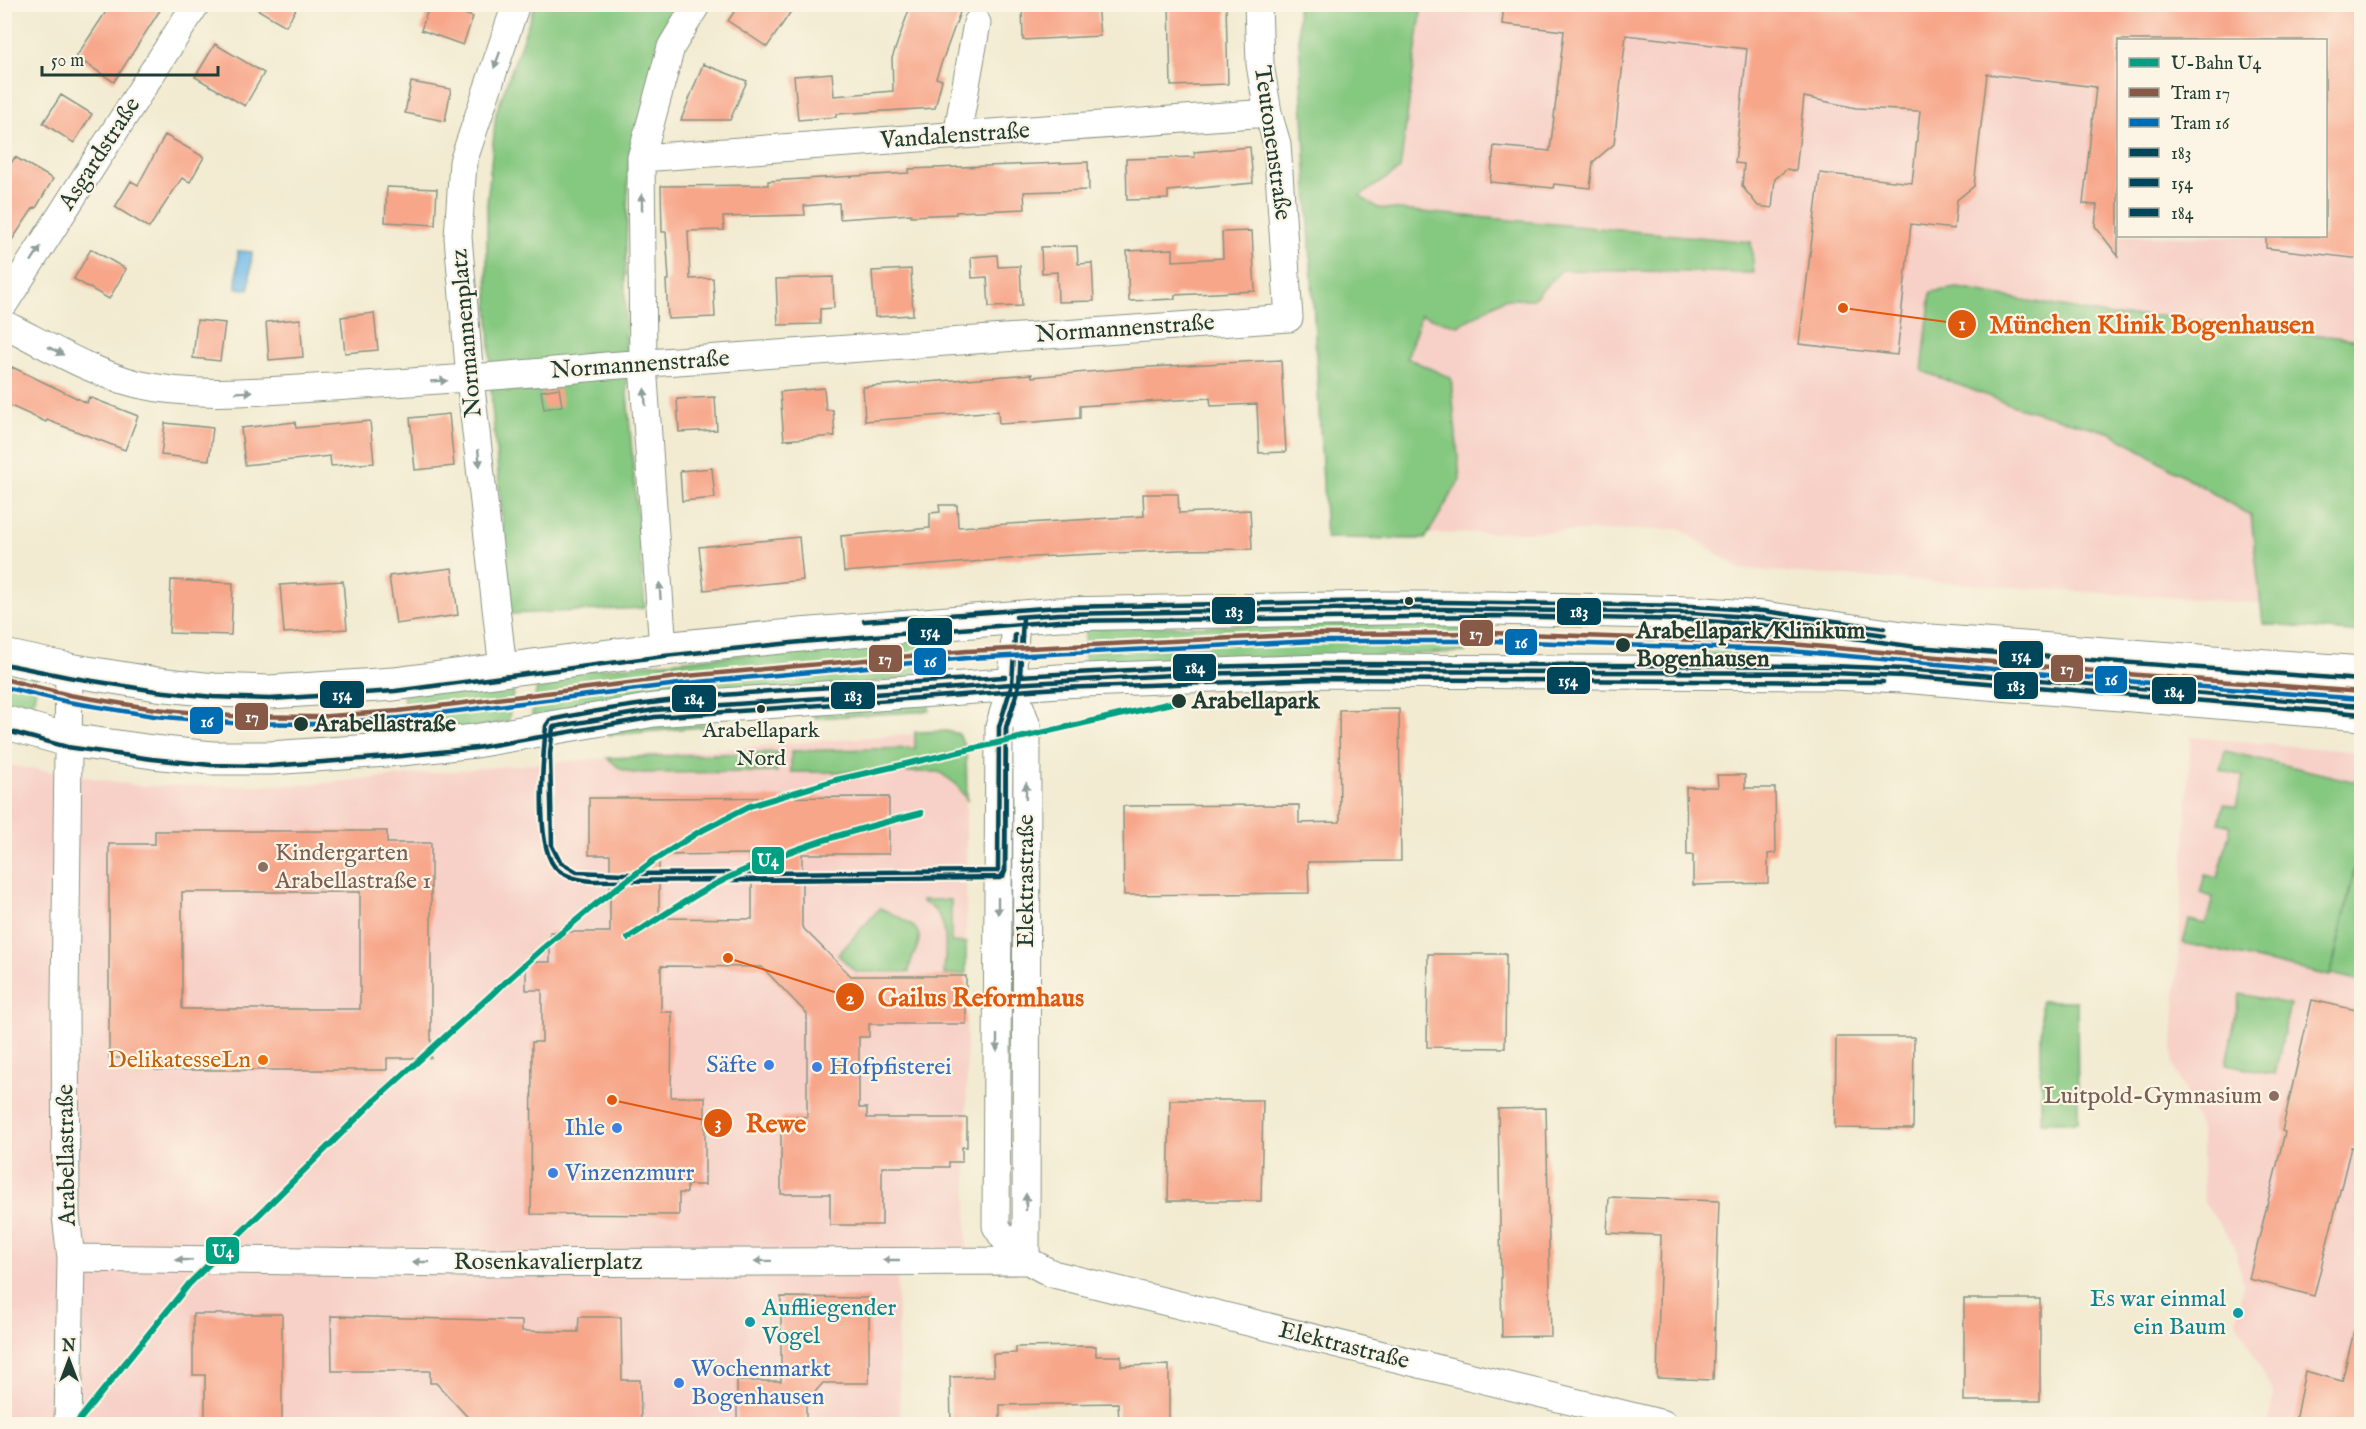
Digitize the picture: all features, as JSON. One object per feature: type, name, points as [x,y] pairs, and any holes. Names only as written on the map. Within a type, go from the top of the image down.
[{"type":"main road","points":[[4,656],[69,670],[202,689],[270,692],[385,685],[663,650],[865,628],[1059,614],[1384,608],[1691,613],[1763,618],[1917,640],[2361,674]]},
{"type":"main road","points":[[4,722],[68,740],[212,758],[270,758],[476,741],[654,710],[1012,684],[1191,674],[1321,671],[1831,673],[1903,676],[2361,714]]},
{"type":"street","name":"Asgardstraße","points":[[4,304],[196,4]]},
{"type":"street","name":"Normannenplatz","points":[[503,669],[470,379],[458,237],[463,162],[516,4]]},
{"type":"street","points":[[663,650],[643,365],[641,158],[672,47],[698,4]]},
{"type":"street","name":"Teutonenstraße","points":[[1258,4],[1260,64],[1268,113],[1277,144],[1289,318]]},
{"type":"street","points":[[957,136],[977,23]]},
{"type":"street","name":"Vandalenstraße","points":[[641,158],[1268,113]]},
{"type":"street","name":"Normannenstraße","points":[[4,324],[92,370],[138,384],[181,390],[234,392],[470,379],[1289,318]]},
{"type":"street","name":"Elektrastraße","points":[[1016,617],[1012,684],[999,727],[996,1226],[1007,1244],[1026,1261],[1065,1277],[1664,1425]]},
{"type":"street","name":"Arabellastraße","points":[[69,670],[64,1002],[66,1215],[71,1258],[69,1425]]},
{"type":"street","name":"Rosenkavalierplatz","points":[[71,1258],[450,1263],[1026,1261]]},
{"type":"shaded area","points":[[1311,5],[2361,5],[2361,380],[2284,605],[1740,569],[1681,529],[1336,536]]},
{"type":"shaded area","points":[[954,732],[962,737],[966,749],[967,1272],[897,1272],[900,1424],[5,1424],[4,764],[141,786],[303,785],[495,767]]},
{"type":"shaded area","name":"Luitpold-Gymnasium","points":[[2191,737],[2361,752],[2361,1424],[2267,1424],[2274,1395],[2236,1320],[2243,1283],[2234,1245],[2204,1203],[2201,1131],[2172,1062]]},
{"type":"green space","points":[[535,5],[683,5],[629,153],[625,282],[627,393],[645,608],[511,614],[492,407],[487,204],[496,113]]},
{"type":"green space","points":[[1297,5],[1422,5],[1400,169],[1360,196],[1378,208],[1751,242],[1754,273],[1562,270],[1533,299],[1504,299],[1458,326],[1421,315],[1407,358],[1451,378],[1460,480],[1425,539],[1326,538]]},
{"type":"green space","points":[[1958,288],[2112,316],[2160,316],[2361,340],[2361,633],[2263,624],[2251,516],[2112,433],[2017,407],[1922,371],[1931,292]]},
{"type":"green space","points":[[1466,621],[1465,652],[1085,668],[1085,628]]},
{"type":"green space","points":[[1697,624],[2361,682],[2361,707],[1695,665]]},
{"type":"green space","points":[[946,634],[940,675],[531,720],[539,675]]},
{"type":"green space","points":[[4,670],[38,679],[31,713],[5,705]]},
{"type":"green space","points":[[516,678],[508,722],[408,737],[403,695]]},
{"type":"green space","points":[[929,704],[929,711],[814,718],[814,711]]},
{"type":"green space","points":[[711,719],[712,726],[609,735],[608,728]]},
{"type":"green space","points":[[946,731],[959,734],[966,749],[967,800],[956,784],[939,772],[791,772],[791,751],[915,748],[915,732]]},
{"type":"green space","points":[[2225,751],[2361,783],[2361,840],[2330,976],[2183,943],[2189,920],[2206,924],[2213,897],[2200,893],[2205,875],[2218,878],[2231,826],[2219,823],[2224,804],[2236,807],[2243,776],[2220,770]]},
{"type":"green space","points":[[777,752],[777,772],[632,773],[621,769],[607,758]]},
{"type":"green space","points":[[2361,844],[2362,981],[2331,974]]},
{"type":"green space","points":[[922,900],[951,900],[951,942],[966,943],[966,974],[944,975],[945,933],[938,915]]},
{"type":"green space","points":[[880,908],[911,924],[919,934],[909,972],[856,972],[838,955]]},
{"type":"green space","points":[[2240,994],[2290,1004],[2275,1074],[2226,1064]]},
{"type":"green space","points":[[2041,1001],[2077,1001],[2078,1122],[2041,1122]]},
{"type":"water","points":[[238,251],[252,252],[249,289],[236,288]]},
{"type":"building","points":[[111,4],[164,4],[114,82],[76,57]]},
{"type":"building","points":[[248,4],[299,4],[286,26]]},
{"type":"building","points":[[430,4],[473,17],[463,45],[421,30]]},
{"type":"building","points":[[739,4],[796,4],[767,47],[728,21]]},
{"type":"building","points":[[911,4],[963,4],[936,78],[942,80],[935,108],[836,114],[836,117],[798,120],[794,76],[832,73],[834,96],[893,91],[892,58]]},
{"type":"building","points":[[1040,4],[1097,4],[1100,36],[1023,40],[1022,8],[1041,8]]},
{"type":"building","points":[[1169,4],[1226,4],[1228,84],[1171,86]]},
{"type":"building","points":[[1504,4],[2361,4],[2361,259],[2266,248],[2266,237],[2327,237],[2327,39],[2117,39],[2118,256],[2095,226],[2097,205],[2083,204],[2096,87],[1987,74],[1974,186],[1957,200],[1954,229],[1911,224],[1897,355],[1799,344],[1820,173],[1912,183],[1920,111],[1856,108],[1804,97],[1796,171],[1787,169],[1775,179],[1772,208],[1758,206],[1742,186],[1744,164],[1735,163],[1747,49],[1626,35],[1614,144],[1593,162],[1590,188],[1554,184],[1553,188],[1490,182],[1494,146],[1550,151],[1564,31],[1502,24]]},
{"type":"building","points":[[215,44],[264,73],[245,106],[195,77]]},
{"type":"building","points":[[703,64],[747,81],[730,120],[681,120]]},
{"type":"building","points":[[411,82],[451,89],[445,121],[405,113]]},
{"type":"building","points":[[61,95],[92,114],[74,143],[43,123]]},
{"type":"building","points":[[165,135],[204,157],[190,182],[182,178],[149,228],[115,207],[131,181],[138,185]]},
{"type":"building","points":[[1250,147],[1253,183],[1168,191],[1168,199],[1127,200],[1126,159],[1195,157],[1194,152]]},
{"type":"building","points":[[15,157],[53,179],[36,208],[34,207],[4,252],[4,174]]},
{"type":"building","points":[[1088,162],[1089,190],[1024,192],[1025,209],[840,219],[839,203],[804,206],[805,215],[723,217],[724,230],[688,231],[690,279],[713,278],[715,317],[668,319],[666,280],[669,280],[666,232],[662,232],[661,186],[768,185],[768,181],[909,173],[909,169]]},
{"type":"building","points":[[387,187],[437,189],[435,225],[385,222]]},
{"type":"building","points":[[1252,231],[1255,291],[1175,295],[1175,299],[1129,301],[1127,251],[1173,249],[1173,261],[1223,258],[1222,232]]},
{"type":"building","points":[[1077,246],[1078,264],[1092,263],[1094,301],[1058,302],[1057,272],[1042,273],[1041,247]]},
{"type":"building","points":[[91,249],[126,269],[109,299],[74,279]]},
{"type":"building","points":[[997,255],[998,267],[1020,266],[1022,306],[989,307],[987,277],[972,278],[971,257]]},
{"type":"building","points":[[911,269],[913,315],[875,317],[872,271]]},
{"type":"building","points":[[833,277],[834,308],[820,309],[820,324],[778,325],[776,279]]},
{"type":"building","points":[[374,313],[378,350],[345,353],[341,317]]},
{"type":"building","points":[[300,319],[303,357],[269,360],[266,322]]},
{"type":"building","points":[[197,320],[225,323],[220,361],[193,358]]},
{"type":"building","points":[[1281,360],[1286,452],[1259,453],[1257,404],[1211,406],[1210,398],[1080,406],[1080,418],[1035,422],[999,424],[998,411],[865,421],[863,387],[1032,374],[1032,377],[1132,368]]},
{"type":"building","points":[[12,367],[87,403],[89,397],[138,416],[125,450],[47,420],[46,422],[4,403],[4,384]]},
{"type":"building","points":[[559,388],[562,406],[544,409],[541,391]]},
{"type":"building","points":[[824,388],[826,410],[833,410],[835,436],[784,440],[780,392]]},
{"type":"building","points":[[715,397],[717,430],[679,432],[677,399]]},
{"type":"building","points":[[449,414],[454,466],[415,470],[410,418]]},
{"type":"building","points":[[370,421],[374,463],[331,466],[330,456],[245,465],[241,428],[295,422],[296,428]]},
{"type":"building","points":[[165,423],[213,428],[209,460],[161,455]]},
{"type":"building","points":[[712,468],[715,498],[682,501],[680,471]]},
{"type":"building","points":[[1143,494],[1178,494],[1179,513],[1250,510],[1252,549],[1034,557],[844,572],[841,536],[930,528],[930,513],[940,512],[939,505],[957,505],[958,527],[1144,516]]},
{"type":"building","points":[[799,537],[803,580],[704,590],[699,547]]},
{"type":"building","points":[[452,568],[458,615],[396,624],[389,576]]},
{"type":"building","points":[[171,580],[233,583],[231,635],[169,633]]},
{"type":"building","points":[[343,581],[347,629],[284,633],[280,585]]},
{"type":"building","points":[[1399,709],[1401,861],[1308,862],[1309,893],[1124,895],[1123,806],[1299,805],[1299,823],[1340,822],[1339,710]]},
{"type":"building","points":[[1717,775],[1745,775],[1745,788],[1775,788],[1776,853],[1768,854],[1768,883],[1693,885],[1693,855],[1687,855],[1686,787],[1718,787]]},
{"type":"building","points":[[889,797],[889,854],[802,854],[802,927],[851,976],[966,976],[966,1024],[869,1024],[869,1037],[859,1037],[859,1108],[867,1108],[867,1118],[967,1118],[967,1147],[962,1147],[962,1162],[949,1162],[949,1167],[882,1167],[882,1225],[830,1225],[830,1194],[781,1194],[781,1117],[807,1117],[807,1014],[762,967],[661,966],[661,1012],[672,1012],[671,1097],[705,1097],[705,1185],[687,1185],[687,1193],[679,1193],[679,1215],[531,1214],[532,1042],[542,1042],[542,990],[526,990],[526,962],[550,962],[550,932],[610,932],[610,855],[589,855],[589,798]],"holes":[[[752,854],[752,919],[659,918],[659,855]]]},
{"type":"building","points":[[155,831],[387,831],[387,843],[431,843],[431,1058],[387,1058],[387,1070],[155,1070],[155,1058],[109,1058],[109,844],[155,844]],"holes":[[[182,892],[360,892],[360,1009],[182,1009]]]},
{"type":"building","points":[[1428,954],[1506,954],[1505,1048],[1427,1047]]},
{"type":"building","points":[[2312,1000],[2361,1011],[2361,1149],[2351,1147],[2314,1296],[2249,1279],[2285,1132],[2282,1131]]},
{"type":"building","points":[[1836,1037],[1914,1037],[1913,1129],[1835,1128]]},
{"type":"building","points":[[1170,1100],[1263,1100],[1261,1201],[1168,1201]]},
{"type":"building","points":[[1546,1108],[1551,1336],[1502,1337],[1498,1109]]},
{"type":"building","points":[[1609,1197],[1719,1201],[1713,1380],[1657,1378],[1661,1235],[1607,1233]]},
{"type":"building","points":[[781,1297],[869,1298],[869,1383],[823,1383],[806,1402],[806,1425],[737,1425],[737,1381],[781,1381]]},
{"type":"building","points":[[1964,1299],[2040,1299],[2040,1401],[1964,1401]]},
{"type":"building","points":[[193,1314],[282,1314],[282,1425],[205,1425],[205,1375],[193,1375]]},
{"type":"building","points":[[331,1316],[522,1321],[522,1331],[578,1332],[579,1317],[621,1317],[622,1380],[640,1380],[641,1425],[475,1425],[436,1383],[430,1383],[430,1371],[332,1371]]},
{"type":"building","points":[[2354,1331],[2361,1332],[2361,1425],[2313,1425],[2295,1421],[2305,1371],[2342,1381]]},
{"type":"building","points":[[1096,1346],[1096,1356],[1121,1356],[1121,1366],[1169,1365],[1169,1425],[1127,1425],[1127,1422],[1119,1422],[1118,1403],[1000,1405],[1000,1425],[951,1425],[950,1377],[994,1376],[993,1354],[1016,1353],[1016,1347]]},
{"type":"metro line","name":"U4","points":[[76,1424],[189,1284],[373,1102],[542,949],[597,903],[653,861],[697,833],[750,806],[836,780],[1180,701]]},
{"type":"metro line","name":"U4","points":[[628,938],[703,891],[764,862],[841,835],[921,813]]},
{"type":"tram line","name":"17","points":[[4,679],[69,695],[155,709],[231,716],[316,717],[398,711],[686,676],[967,651],[1316,634],[1492,633],[1780,643],[2362,692]]},
{"type":"tram line","name":"16","points":[[4,687],[68,702],[154,716],[231,723],[317,724],[399,718],[687,683],[968,658],[1316,641],[1492,641],[1780,650],[2138,682],[2361,699]]},
{"type":"transit line","name":"184","points":[[864,621],[1059,607],[1384,601],[1692,606],[1764,611],[1884,628]]},
{"type":"transit line","name":"183","points":[[1016,617],[1059,614],[1384,608],[1691,613],[1763,618],[1885,635]]},
{"type":"transit line","name":"154","points":[[4,664],[156,691],[213,697],[270,699],[395,691],[664,656],[801,642],[1059,621],[1493,616],[1691,620],[1762,625],[1916,647],[2361,680]]},
{"type":"transit line","name":"184","points":[[1023,617],[1020,676],[1168,668],[1322,664],[1831,666],[1904,669],[2362,706]]},
{"type":"transit line","name":"183","points":[[998,871],[999,727],[1012,684],[1015,635]]},
{"type":"transit line","name":"154","points":[[743,880],[1003,877],[1005,871],[1006,728],[1019,685],[1022,635]]},
{"type":"transit line","name":"183","points":[[553,727],[654,710],[1012,684],[1191,674],[1321,671],[1831,673],[1903,676],[2362,714]]},
{"type":"transit line","name":"184","points":[[1005,677],[719,695],[550,720],[546,726],[542,798],[544,838],[548,854],[554,866],[562,873],[577,879],[592,881],[1000,878],[1005,871],[1006,728],[1018,691]]},
{"type":"transit line","name":"154","points":[[4,730],[67,747],[152,759],[211,765],[270,766],[476,748],[655,717],[1059,688],[1321,679],[1883,682]]},
{"type":"transit line","name":"183","points":[[553,727],[550,754],[552,846],[560,862],[577,872],[623,874],[998,871]]},
{"type":"place","name":"München Klinik Bogenhausen","points":[[1843,308]]},
{"type":"place","name":"Arabellapark/Klinikum Bogenhausen","points":[[1623,645]]},
{"type":"place","name":"Arabellapark","points":[[1179,701]]},
{"type":"place","name":"Arabellapark Nord","points":[[761,709]]},
{"type":"place","name":"Arabellastraße","points":[[301,724]]},
{"type":"place","name":"Kindergarten Arabellastraße 1","points":[[263,867]]},
{"type":"place","name":"Gailus Reformhaus","points":[[728,958]]},
{"type":"place","name":"DelikatesseLn","points":[[263,1060]]},
{"type":"place","name":"Säfte","points":[[769,1065]]},
{"type":"place","name":"Hofpfisterei","points":[[817,1067]]},
{"type":"place","name":"Luitpold-Gymnasium","points":[[2274,1096]]},
{"type":"place","name":"Rewe","points":[[612,1100]]},
{"type":"place","name":"Ihle","points":[[617,1128]]},
{"type":"place","name":"Vinzenzmurr","points":[[553,1173]]},
{"type":"place","name":"Es war einmal ein Baum","points":[[2238,1313]]},
{"type":"place","name":"Auffliegender Vogel","points":[[750,1322]]},
{"type":"place","name":"Wochenmarkt Bogenhausen","points":[[679,1383]]}]
